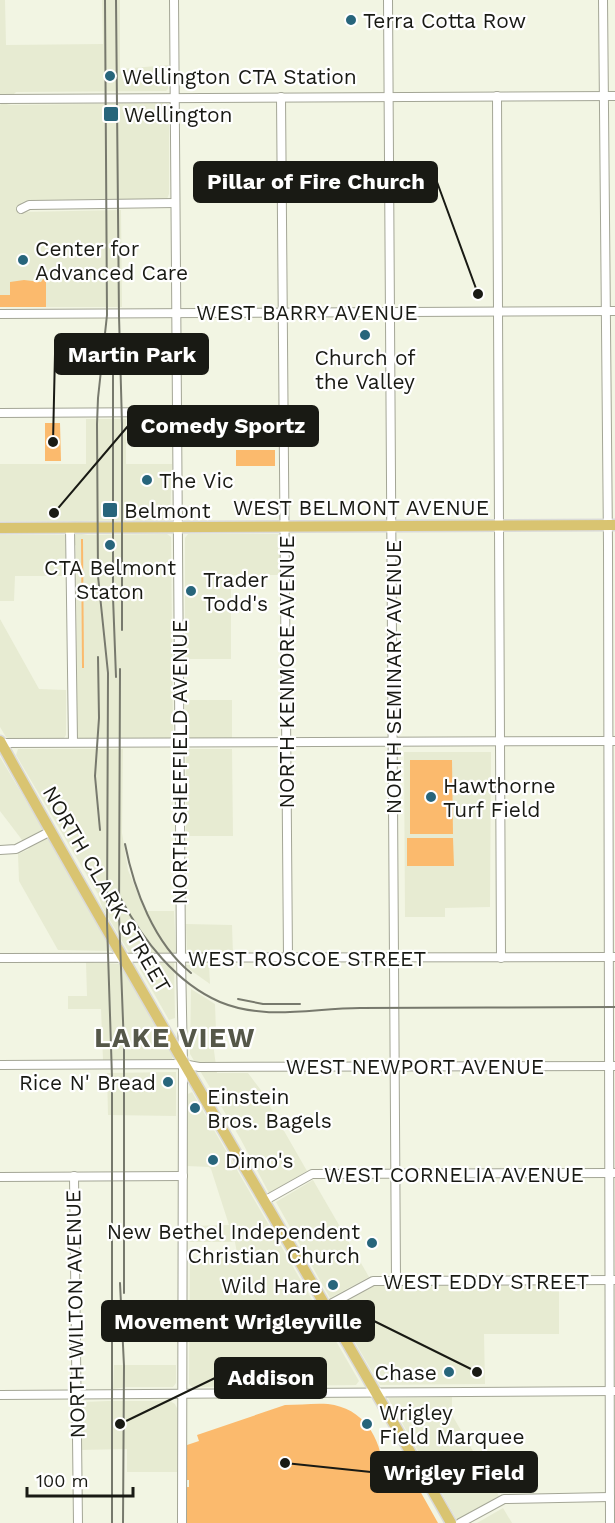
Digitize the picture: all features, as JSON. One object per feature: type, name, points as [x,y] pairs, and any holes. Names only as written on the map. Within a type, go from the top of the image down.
[{"type":"main road","name":"WEST BELMONT AVENUE","points":[[0,528],[611,525]]},
{"type":"main road","name":"NORTH CLARK STREET","points":[[0,742],[183,1064],[327,1306],[451,1523]]},
{"type":"street","name":"NORTH SHEFFIELD AVENUE","points":[[174,0],[183,1064],[182,1523]]},
{"type":"street","name":"NORTH SEMINARY AVENUE","points":[[388,0],[396,1281]]},
{"type":"street","points":[[603,0],[604,202],[610,311],[611,418],[612,1391],[610,1523]]},
{"type":"street","points":[[497,96],[501,957]]},
{"type":"street","points":[[0,99],[615,96]]},
{"type":"street","name":"NORTH KENMORE AVENUE","points":[[281,97],[288,958]]},
{"type":"street","points":[[604,202],[615,202]]},
{"type":"street","points":[[21,209],[29,205],[176,203]]},
{"type":"street","name":"WEST BARRY AVENUE","points":[[0,314],[610,311]]},
{"type":"street","points":[[0,413],[177,412]]},
{"type":"street","points":[[70,528],[73,742]]},
{"type":"street","points":[[0,742],[612,741]]},
{"type":"street","points":[[0,850],[16,849],[51,831]]},
{"type":"street","name":"WEST ROSCOE STREET","points":[[0,958],[612,957]]},
{"type":"street","name":"WEST NEWPORT AVENUE","points":[[0,1065],[612,1066]]},
{"type":"street","name":"WEST CORNELIA AVENUE","points":[[264,1201],[312,1174],[612,1173]]},
{"type":"street","name":"NORTH WILTON AVENUE","points":[[74,1176],[78,1523]]},
{"type":"street","points":[[0,1177],[183,1176]]},
{"type":"street","name":"WEST EDDY STREET","points":[[327,1306],[373,1281],[612,1280]]},
{"type":"street","points":[[0,1395],[612,1391]]},
{"type":"street","points":[[460,1523],[504,1499],[610,1497]]},
{"type":"shaded area","points":[[0,0],[5,0],[6,45],[103,44],[102,0],[120,0],[120,69],[169,65],[168,89],[166,91],[0,94]]},
{"type":"shaded area","points":[[2,103],[11,105],[166,103],[169,105],[169,194],[167,199],[27,200],[21,203],[22,212],[121,210],[122,307],[0,307],[0,105]]},
{"type":"shaded area","points":[[43,279],[46,280],[46,307],[0,307],[0,295],[10,295],[10,282],[24,280],[41,282]]},
{"type":"shaded area","points":[[86,419],[126,419],[126,464],[172,464],[170,520],[85,521],[83,523],[0,521],[0,464],[86,464]]},
{"type":"shaded area","points":[[45,423],[60,423],[61,461],[45,461]]},
{"type":"shaded area","points":[[236,450],[275,450],[275,466],[236,466]]},
{"type":"shaded area","points":[[77,533],[87,535],[167,534],[171,537],[173,735],[171,738],[77,738],[76,546],[73,542]]},
{"type":"shaded area","points":[[188,534],[281,534],[281,575],[231,575],[231,659],[185,659],[185,538]]},
{"type":"shaded area","points":[[0,535],[65,535],[66,576],[15,576],[14,601],[0,601]]},
{"type":"shaded area","points":[[81,539],[83,539],[84,668],[82,668]]},
{"type":"shaded area","points":[[0,619],[39,689],[66,690],[66,735],[64,738],[10,739],[0,727]]},
{"type":"shaded area","points":[[185,700],[232,700],[232,738],[186,738]]},
{"type":"shaded area","points":[[18,749],[123,749],[122,833],[128,870],[145,911],[174,911],[176,953],[173,955],[130,954],[102,907],[98,894],[16,755]]},
{"type":"shaded area","points":[[186,749],[232,749],[233,836],[186,836]]},
{"type":"shaded area","points":[[404,752],[491,752],[490,907],[445,908],[445,917],[405,917]]},
{"type":"shaded area","points":[[0,757],[113,947],[113,951],[58,950],[19,881],[18,854],[29,849],[0,811]]},
{"type":"shaded area","name":"Hawthorne Turf Field","points":[[410,760],[452,760],[453,834],[410,834]]},
{"type":"shaded area","points":[[407,838],[453,838],[454,866],[407,866]]},
{"type":"shaded area","points":[[186,924],[232,925],[233,955],[187,954]]},
{"type":"shaded area","points":[[86,962],[120,964],[174,1054],[172,1059],[103,1060],[101,1009],[68,1009],[68,996],[87,996]]},
{"type":"shaded area","points":[[143,962],[174,963],[175,1018],[169,1020],[140,969],[140,964]]},
{"type":"shaded area","points":[[186,965],[209,965],[210,984],[186,967]]},
{"type":"shaded area","points":[[191,989],[215,1004],[216,1032],[225,1032],[224,1040],[215,1040],[217,1073],[248,1073],[260,1089],[307,1171],[269,1193],[240,1138],[190,1054]]},
{"type":"shaded area","points":[[176,1072],[176,1116],[108,1115],[107,1073]]},
{"type":"shaded area","points":[[192,1092],[359,1381],[356,1385],[192,1387],[189,1384],[190,1258],[238,1258],[235,1242],[189,1242],[189,1226],[229,1225],[211,1169],[187,1166],[188,1094]]},
{"type":"shaded area","points":[[313,1180],[369,1277],[330,1298],[276,1202]]},
{"type":"shaded area","points":[[559,1285],[559,1334],[484,1334],[485,1384],[380,1385],[335,1308],[374,1286]]},
{"type":"shaded area","points":[[114,1365],[176,1365],[176,1383],[173,1387],[113,1389]]},
{"type":"shaded area","points":[[452,1397],[452,1415],[499,1496],[457,1520],[388,1398]]},
{"type":"shaded area","points":[[170,1401],[175,1404],[177,1408],[177,1472],[127,1472],[127,1449],[80,1450],[81,1405],[85,1402]]},
{"type":"shaded area","points":[[328,1404],[351,1411],[368,1426],[374,1436],[383,1470],[398,1470],[406,1466],[438,1523],[186,1523],[186,1487],[189,1487],[187,1445],[199,1441],[197,1435],[285,1405]]},
{"type":"shaded area","points":[[503,1508],[512,1523],[477,1523]]},
{"type":"railway","points":[[105,0],[107,315],[97,424],[98,576],[108,673],[107,922],[112,1077],[112,1523]]},
{"type":"railway","points":[[116,0],[122,424],[122,630]]},
{"type":"railway","points":[[113,347],[113,597],[116,677]]},
{"type":"railway","points":[[98,657],[99,718],[95,776],[100,830]]},
{"type":"railway","points":[[120,669],[119,915],[124,1047],[124,1293]]},
{"type":"railway","points":[[125,844],[140,897],[156,931],[166,947],[191,973]]},
{"type":"railway","points":[[121,899],[150,945],[175,972],[204,994],[237,1008],[289,1012],[360,1008],[615,1007]]},
{"type":"railway","points":[[238,999],[263,1004],[300,1004]]},
{"type":"railway","points":[[120,1283],[124,1366],[123,1523]]},
{"type":"place","name":"Terra Cotta Row","points":[[351,20]]},
{"type":"place","name":"Wellington CTA Station","points":[[110,76]]},
{"type":"place","name":"Wellington","points":[[111,114]]},
{"type":"place","name":"Center for Advanced Care","points":[[23,260]]},
{"type":"place","name":"Pillar of Fire Church","points":[[478,294]]},
{"type":"place","name":"Church of the Valley","points":[[365,335]]},
{"type":"place","name":"Martin Park","points":[[53,442]]},
{"type":"place","name":"The Vic","points":[[147,480]]},
{"type":"place","name":"Belmont","points":[[110,510]]},
{"type":"place","name":"Comedy Sportz","points":[[54,513]]},
{"type":"place","name":"CTA Belmont Staton","points":[[110,545]]},
{"type":"place","name":"Trader Todd's","points":[[191,591]]},
{"type":"place","name":"Hawthorne Turf Field","points":[[431,797]]},
{"type":"place","name":"Rice N' Bread","points":[[168,1082]]},
{"type":"place","name":"Einstein Bros. Bagels","points":[[195,1108]]},
{"type":"place","name":"Dimo's","points":[[213,1160]]},
{"type":"place","name":"New Bethel Independent Christian Church","points":[[372,1243]]},
{"type":"place","name":"Wild Hare","points":[[333,1285]]},
{"type":"place","name":"Chase","points":[[449,1372]]},
{"type":"place","name":"Movement Wrigleyville","points":[[477,1372]]},
{"type":"place","name":"Addison","points":[[120,1424]]},
{"type":"place","name":"Wrigley Field Marquee","points":[[367,1424]]},
{"type":"place","name":"Wrigley Field","points":[[285,1463]]},
{"type":"district","name":"LAKE VIEW","points":[[175,1038]]}]
